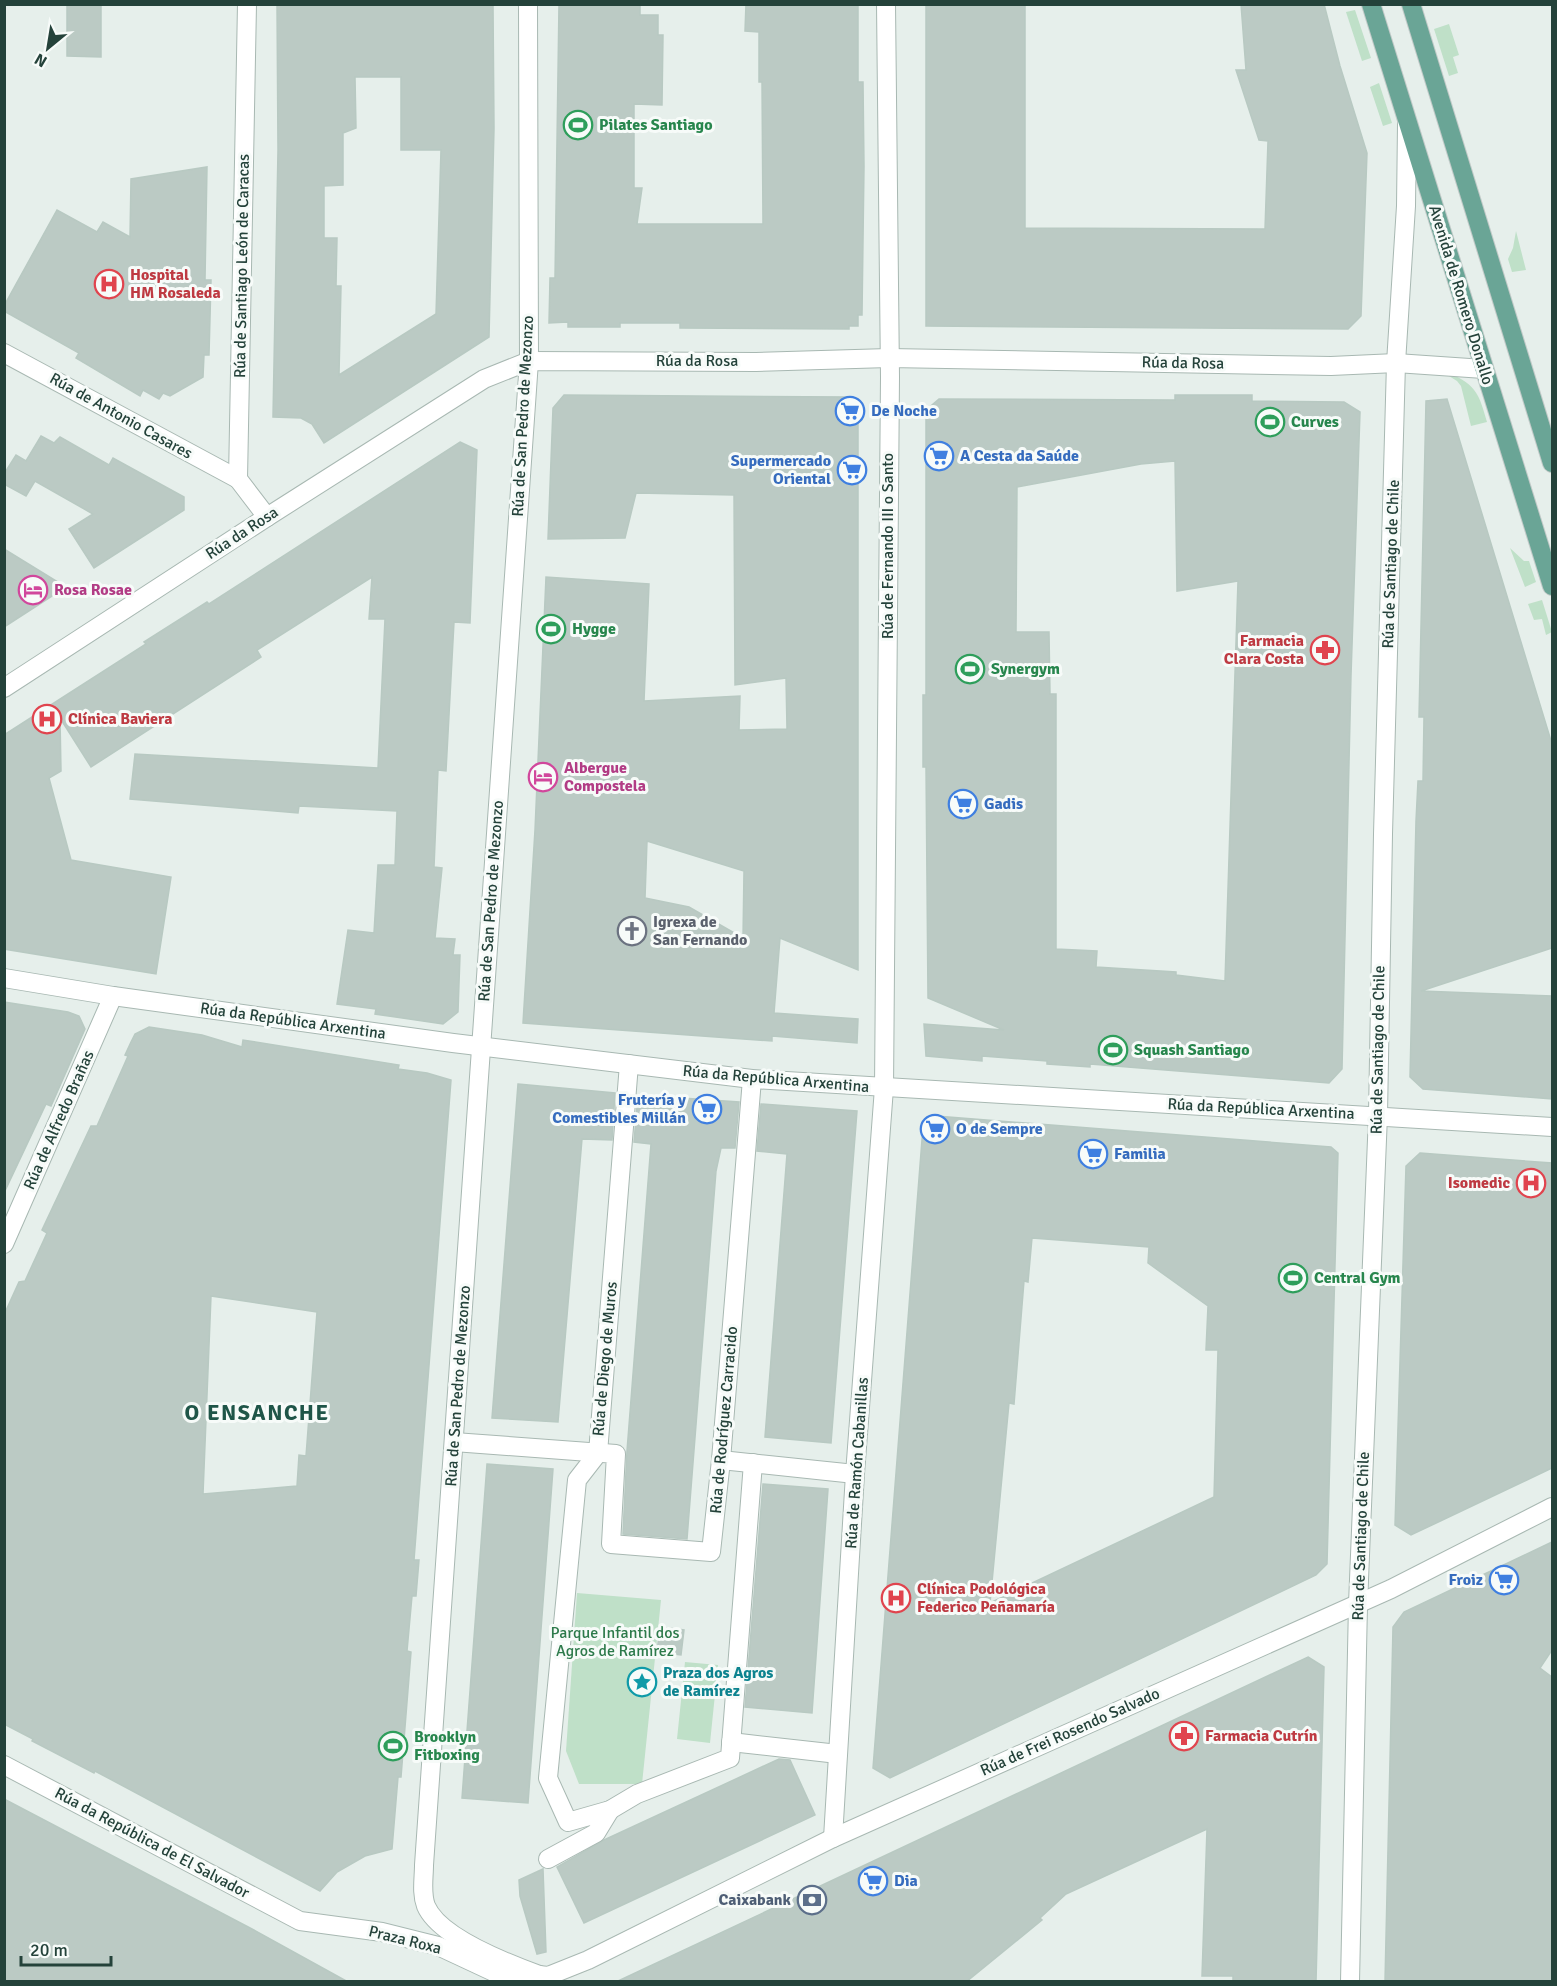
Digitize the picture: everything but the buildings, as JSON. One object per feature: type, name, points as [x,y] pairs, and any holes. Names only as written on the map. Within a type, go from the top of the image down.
[{"type":"main road","name":"Avenida de Romero Donallo","points":[[1371,4],[1552,586]]},
{"type":"main road","points":[[1411,4],[1552,463]]},
{"type":"street","name":"Rúa de Santiago León de Caracas","points":[[238,479],[247,4]]},
{"type":"street","name":"Rúa de San Pedro de Mezonzo","points":[[429,1796],[529,361],[528,4]]},
{"type":"street","name":"Rúa de Fernando III o Santo","points":[[884,1088],[889,357],[886,4]]},
{"type":"street","name":"Rúa de Santiago de Chile","points":[[1350,1982],[1358,1604],[1378,1115],[1396,363],[1406,206],[1407,119]]},
{"type":"street","name":"Rúa de Antonio Casares","points":[[4,353],[238,479]]},
{"type":"street","name":"Rúa da Rosa","points":[[9,679],[483,380],[529,361],[756,362],[889,357],[1331,366],[1396,363],[1484,369]]},
{"type":"street","points":[[238,479],[267,517]]},
{"type":"street","name":"Rúa da República Arxentina","points":[[4,978],[113,996],[481,1046],[752,1079],[1552,1127]]},
{"type":"street","name":"Rúa de Alfredo Brañas","points":[[4,1244],[113,996]]},
{"type":"street","name":"Rúa de Diego de Muros","points":[[610,1810],[568,1822],[548,1778],[577,1480],[598,1453],[628,1064]]},
{"type":"street","name":"Rúa de Rodríguez Carracido","points":[[598,1453],[616,1454],[611,1544],[711,1552],[721,1460],[752,1079]]},
{"type":"street","name":"Rúa de Ramón Cabanillas","points":[[833,1838],[855,1474],[884,1088]]},
{"type":"street","points":[[454,1442],[598,1453]]},
{"type":"street","points":[[721,1460],[855,1474]]},
{"type":"street","points":[[548,1859],[596,1833],[610,1810],[637,1794],[730,1758],[753,1463]]},
{"type":"street","name":"Rúa de Frei Rosendo Salvado","points":[[588,1960],[833,1838],[1391,1589],[1552,1507]]},
{"type":"street","points":[[731,1742],[838,1754]]},
{"type":"street","name":"Rúa da República de El Salvador","points":[[4,1764],[300,1921]]},
{"type":"street","name":"Praza Roxa","points":[[429,1796],[423,1896],[427,1908],[438,1923],[465,1941],[503,1961],[545,1978]]},
{"type":"street","name":"Praza Roxa","points":[[300,1921],[382,1932],[438,1946],[498,1974],[519,1981],[545,1978],[588,1960]]},
{"type":"green space","points":[[1355,10],[1371,58],[1362,61],[1346,12]]},
{"type":"green space","points":[[1449,24],[1459,55],[1453,57],[1458,73],[1449,76],[1434,29]]},
{"type":"green space","points":[[1379,83],[1392,123],[1383,126],[1370,87]]},
{"type":"green space","points":[[1516,231],[1526,270],[1512,272],[1508,259]]},
{"type":"green space","points":[[1449,373],[1466,382],[1476,392],[1487,422],[1471,426],[1461,386],[1449,376]]},
{"type":"green space","points":[[1510,548],[1524,561],[1529,561],[1536,582],[1525,587]]},
{"type":"green space","points":[[1542,600],[1552,632],[1546,635],[1542,619],[1534,620],[1528,604]]},
{"type":"green space","name":"Parque Infantil dos Agros de Ramírez","points":[[577,1593],[661,1600],[642,1784],[579,1784],[566,1751]]},
{"type":"green space","points":[[685,1662],[718,1665],[710,1743],[677,1739]]},
{"type":"place","name":"Pilates Santiago","points":[[578,125]]},
{"type":"place","name":"Hospital HM Rosaleda","points":[[109,284]]},
{"type":"place","name":"De Noche","points":[[850,411]]},
{"type":"place","name":"Curves","points":[[1270,422]]},
{"type":"place","name":"A Cesta da Saúde","points":[[939,456]]},
{"type":"place","name":"Supermercado Oriental","points":[[852,470]]},
{"type":"place","name":"Rosa Rosae","points":[[33,590]]},
{"type":"place","name":"Hygge","points":[[551,629]]},
{"type":"place","name":"Farmacia Clara Costa","points":[[1325,650]]},
{"type":"place","name":"Synergym","points":[[970,669]]},
{"type":"place","name":"Clínica Baviera","points":[[47,719]]},
{"type":"place","name":"Albergue Compostela","points":[[543,777]]},
{"type":"place","name":"Gadis","points":[[963,804]]},
{"type":"place","name":"Igrexa de San Fernando","points":[[632,931]]},
{"type":"place","name":"Squash Santiago","points":[[1113,1050]]},
{"type":"place","name":"Frutería y Comestibles Millán","points":[[707,1109]]},
{"type":"place","name":"O de Sempre","points":[[935,1129]]},
{"type":"place","name":"Familia","points":[[1093,1154]]},
{"type":"place","name":"Isomedic","points":[[1531,1183]]},
{"type":"place","name":"Central Gym","points":[[1293,1278]]},
{"type":"place","name":"Froiz","points":[[1504,1580]]},
{"type":"place","name":"Clínica Podológica Federico Peñamaría","points":[[896,1598]]},
{"type":"place","name":"Praza dos Agros de Ramírez","points":[[642,1682]]},
{"type":"place","name":"Farmacia Cutrín","points":[[1184,1736]]},
{"type":"place","name":"Brooklyn Fitboxing","points":[[393,1746]]},
{"type":"place","name":"Dia","points":[[873,1881]]},
{"type":"place","name":"Caixabank","points":[[812,1900]]},
{"type":"district","name":"O ENSANCHE","points":[[257,1412]]}]
